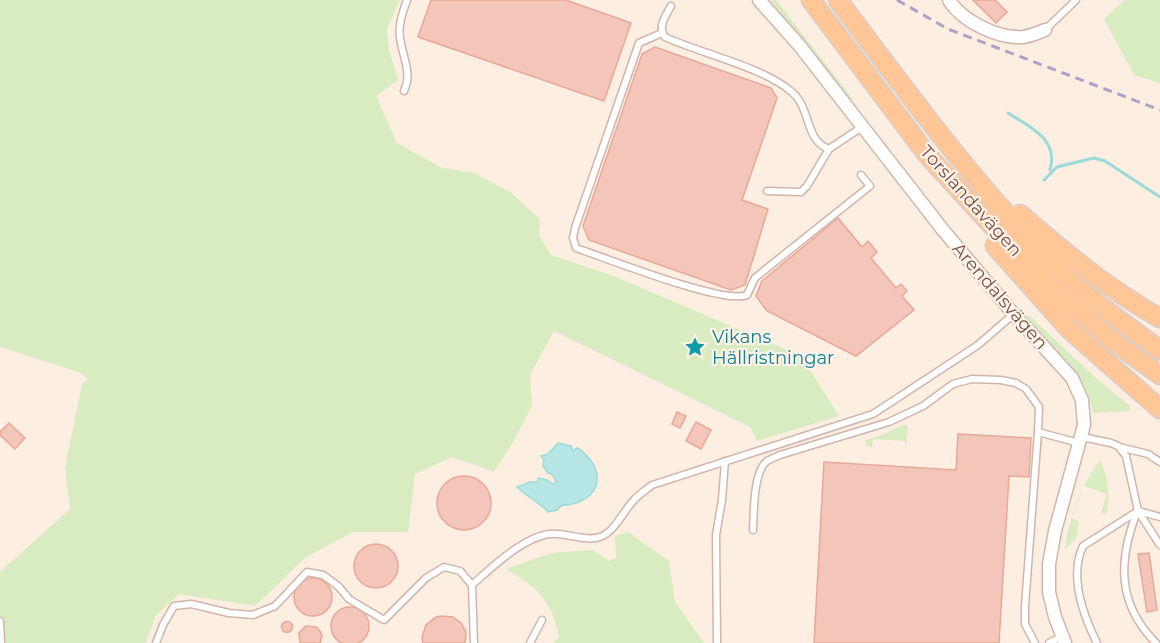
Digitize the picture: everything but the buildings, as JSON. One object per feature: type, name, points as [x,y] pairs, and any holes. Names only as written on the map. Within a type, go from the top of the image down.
[{"type":"main road","name":"Torslandavägen","points":[[811,0],[928,156],[1053,290],[1114,342],[1160,375]]},
{"type":"main road","name":"Torslandavägen","points":[[838,0],[924,114],[991,197],[1052,263],[1108,312],[1160,350]]},
{"type":"main road","points":[[928,156],[937,174],[1039,296],[1070,329],[1160,410]]},
{"type":"main road","points":[[991,197],[1018,212],[1070,257],[1141,308],[1160,318]]},
{"type":"street","name":"Arendalsvägen","points":[[759,0],[799,45],[862,127],[1012,312],[1072,378],[1082,400],[1084,415],[1080,440],[1055,531],[1049,592],[1065,641]]},
{"type":"street","points":[[949,0],[954,8],[967,19],[1004,35],[1031,36],[1045,30]]},
{"type":"lane","points":[[404,91],[409,75],[401,48],[399,29],[407,0]]},
{"type":"lane","points":[[1045,30],[1076,0]]},
{"type":"lane","points":[[671,6],[661,24],[664,37],[776,80],[794,94],[802,105],[815,141],[829,149]]},
{"type":"lane","points":[[662,33],[639,44],[575,228],[573,238],[576,248],[700,290],[742,297],[747,295],[755,278],[870,186],[861,175]]},
{"type":"lane","points":[[767,191],[801,192],[829,149],[862,127]]},
{"type":"lane","points":[[472,585],[514,551],[548,534],[601,537],[612,528],[633,500],[652,485],[873,414],[978,345],[1008,319]]},
{"type":"lane","points":[[753,530],[757,480],[766,461],[889,422],[923,406],[953,384],[984,378],[1016,383],[1033,397],[1039,407],[1024,606],[1025,624],[1035,643]]},
{"type":"lane","points":[[1038,432],[1111,443],[1148,454],[1160,462]]},
{"type":"lane","points":[[1118,446],[1126,456],[1138,511],[1160,545]]},
{"type":"lane","points":[[717,643],[716,535],[725,461]]},
{"type":"lane","points":[[1138,511],[1127,537],[1125,578],[1134,616],[1156,643]]},
{"type":"lane","points":[[1097,643],[1088,625],[1078,584],[1079,555],[1083,546],[1138,511],[1160,517]]},
{"type":"lane","points":[[156,643],[174,606],[191,604],[229,613],[253,615],[275,606],[307,572],[323,575],[338,586],[349,599],[384,620],[426,578],[444,567],[460,571],[472,585],[474,643]]},
{"type":"lane","points":[[530,643],[542,620]]},
{"type":"lane","points":[[0,621],[1,643]]},
{"type":"lane","points":[[1049,643],[1065,641]]},
{"type":"green space","points":[[0,0],[400,0],[387,29],[389,50],[398,80],[376,96],[397,143],[442,168],[474,173],[510,192],[540,219],[539,235],[551,255],[616,277],[801,356],[839,416],[757,441],[750,427],[554,331],[530,375],[532,406],[494,472],[452,457],[415,474],[408,532],[353,532],[306,557],[255,606],[179,594],[156,615],[146,643],[0,643],[0,570],[70,509],[65,467],[82,384],[88,379],[81,373],[0,347]]},
{"type":"green space","points":[[770,0],[776,0],[853,99],[851,100]]},
{"type":"green space","points":[[1124,0],[1160,0],[1160,83],[1134,75],[1104,19]]},
{"type":"green space","points":[[1029,315],[1099,381],[1130,406],[1131,411],[1093,413],[1084,385],[1068,362],[1027,319]]},
{"type":"green space","points":[[904,424],[908,426],[906,449],[905,441],[873,439],[872,447],[865,445],[866,440]]},
{"type":"green space","points":[[1100,460],[1108,486],[1106,514],[1101,513],[1107,494],[1084,486]]},
{"type":"green space","points":[[1083,489],[1072,518],[1079,521],[1076,539],[1065,549],[1073,513]]},
{"type":"green space","points":[[628,532],[669,561],[675,602],[704,643],[553,643],[559,637],[556,624],[542,596],[506,569],[551,553],[592,550],[609,561],[616,558],[615,536]]},
{"type":"water","points":[[558,443],[571,446],[573,451],[577,448],[585,454],[595,469],[596,485],[593,492],[586,498],[548,512],[517,487],[537,482],[539,478],[553,484],[556,482],[553,475],[548,473],[543,466],[544,460],[541,456],[548,454]]},
{"type":"waterway","points":[[1008,113],[1041,135],[1050,150],[1052,159],[1050,170]]},
{"type":"waterway","points":[[1044,180],[1057,167],[1094,158],[1105,161],[1160,197]]},
{"type":"railway","points":[[897,0],[948,29],[1160,110]]},
{"type":"place","name":"Vikans Hällristningar","points":[[695,347]]}]
